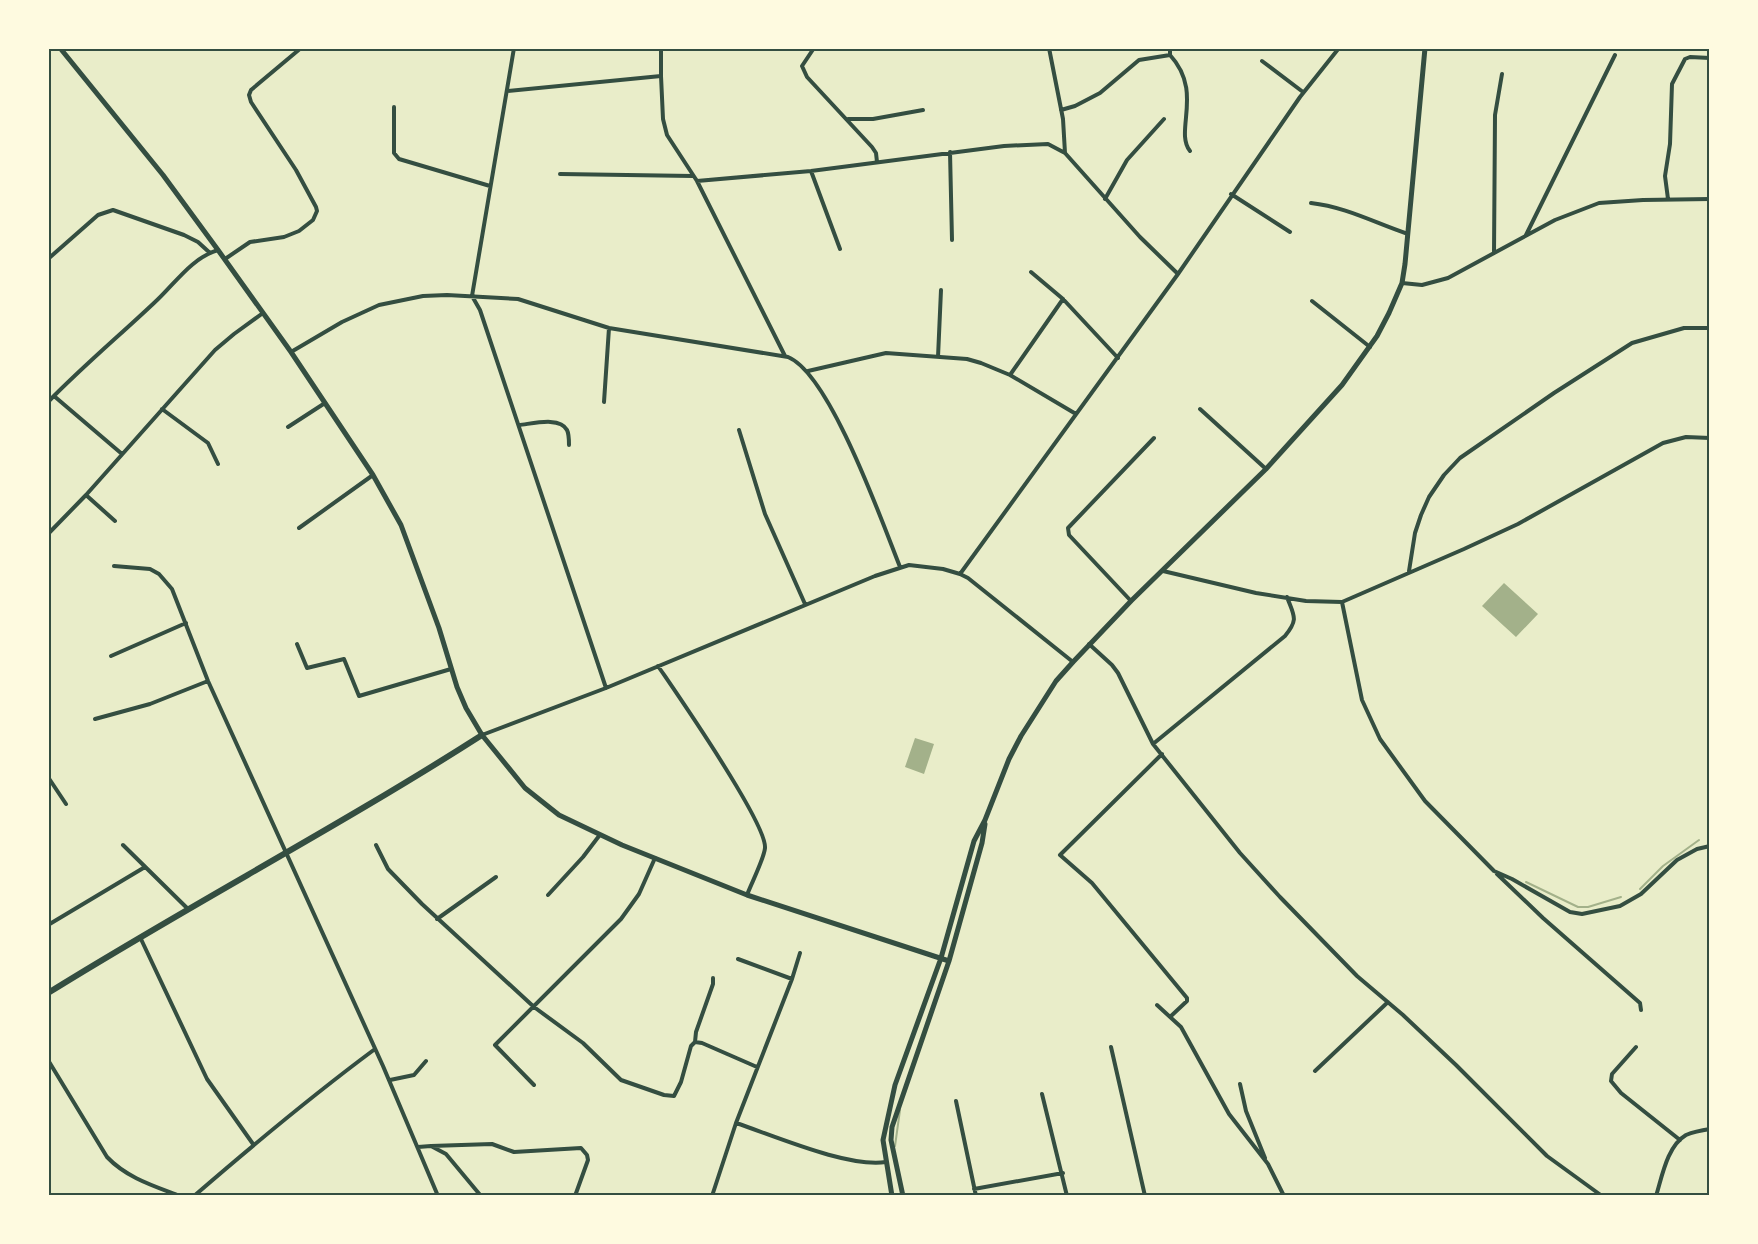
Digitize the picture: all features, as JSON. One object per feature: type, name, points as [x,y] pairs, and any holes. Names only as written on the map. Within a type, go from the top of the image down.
[{"type":"main road","points":[[60,48],[163,175],[225,259],[373,474],[400,525],[439,627],[451,669],[466,708],[482,735],[535,798],[559,815],[599,836],[747,895],[949,961]]},
{"type":"main road","points":[[892,1196],[883,1140],[895,1085],[940,958],[974,841],[1021,736],[1056,681],[1072,662],[1266,469],[1330,399],[1370,347],[1389,314],[1402,283],[1425,48]]},
{"type":"main road","points":[[48,993],[140,936],[409,782],[482,735]]},
{"type":"main road","points":[[903,1196],[891,1140],[892,1127],[949,961],[982,843],[985,820]]},
{"type":"street","points":[[225,259],[250,242],[284,237],[299,231],[315,216],[316,207],[307,189],[251,102],[249,95],[251,90],[301,48]]},
{"type":"street","points":[[514,48],[472,296],[480,310],[606,688]]},
{"type":"street","points":[[661,48],[665,129],[673,146],[697,181],[785,356]]},
{"type":"street","points":[[814,48],[802,66],[803,70],[872,147],[878,162]]},
{"type":"street","points":[[1049,48],[1063,119],[1065,153]]},
{"type":"street","points":[[1170,48],[1170,55],[1181,68],[1186,82],[1188,101],[1186,143],[1190,151]]},
{"type":"street","points":[[960,574],[1178,274],[1303,92],[1339,48]]},
{"type":"street","points":[[1061,110],[1076,106],[1100,93],[1137,61],[1170,55]]},
{"type":"street","points":[[1526,236],[1615,55]]},
{"type":"street","points":[[1668,199],[1665,176],[1670,144],[1672,84],[1685,59],[1710,58]]},
{"type":"street","points":[[1262,61],[1303,92]]},
{"type":"street","points":[[1494,253],[1494,121],[1502,74]]},
{"type":"street","points":[[507,91],[661,76]]},
{"type":"street","points":[[394,107],[394,153],[399,159],[490,186]]},
{"type":"street","points":[[848,118],[873,119],[923,110]]},
{"type":"street","points":[[1105,199],[1127,160],[1164,119]]},
{"type":"street","points":[[697,181],[811,171],[1037,143],[1051,145],[1065,153],[1140,237],[1178,274]]},
{"type":"street","points":[[950,152],[952,240]]},
{"type":"street","points":[[697,181],[878,162]]},
{"type":"street","points":[[811,171],[840,249]]},
{"type":"street","points":[[560,174],[694,176]]},
{"type":"street","points":[[1231,194],[1290,232]]},
{"type":"street","points":[[1402,283],[1422,285],[1448,278],[1565,215],[1599,203],[1710,199]]},
{"type":"street","points":[[1311,203],[1341,208],[1408,234]]},
{"type":"street","points":[[48,259],[98,215],[113,210],[184,235],[198,242],[210,252]]},
{"type":"street","points":[[48,402],[92,358],[167,292],[198,260],[218,250]]},
{"type":"street","points":[[1031,272],[1063,299],[1118,358]]},
{"type":"street","points":[[938,357],[940,290]]},
{"type":"street","points":[[291,352],[342,322],[379,305],[423,296],[472,296],[523,300],[609,328],[785,356],[798,362],[808,371],[832,410],[851,447],[900,567]]},
{"type":"street","points":[[1010,375],[1063,299]]},
{"type":"street","points":[[1312,301],[1370,347]]},
{"type":"street","points":[[48,534],[86,495],[215,350],[263,313]]},
{"type":"street","points":[[604,402],[609,328]]},
{"type":"street","points":[[1409,572],[1415,533],[1429,497],[1444,475],[1460,458],[1632,343],[1684,328],[1710,328]]},
{"type":"street","points":[[808,371],[886,353],[975,361],[1010,375],[1076,414]]},
{"type":"street","points":[[54,396],[122,454]]},
{"type":"street","points":[[288,426],[326,403]]},
{"type":"street","points":[[162,409],[208,443],[218,464]]},
{"type":"street","points":[[1200,409],[1266,469]]},
{"type":"street","points":[[519,425],[553,422],[561,424],[567,430],[569,445]]},
{"type":"street","points":[[739,430],[765,514],[805,604]]},
{"type":"street","points":[[1163,571],[1234,589],[1306,601],[1342,602],[1518,524],[1663,443],[1686,437],[1710,438]]},
{"type":"street","points":[[1129,604],[1069,535],[1068,528],[1154,438]]},
{"type":"street","points":[[299,528],[373,474]]},
{"type":"street","points":[[86,495],[115,521]]},
{"type":"street","points":[[114,566],[150,569],[159,574],[172,589],[208,681],[390,1080],[438,1196]]},
{"type":"street","points":[[482,735],[606,688],[805,604],[900,567],[931,567],[968,578],[1072,662]]},
{"type":"street","points":[[1153,744],[1285,636],[1293,626],[1295,617],[1287,597]]},
{"type":"street","points":[[1342,602],[1362,700],[1380,739],[1425,801],[1494,872],[1543,918],[1640,1002],[1641,1010]]},
{"type":"street","points":[[111,656],[186,623]]},
{"type":"street","points":[[297,644],[307,668],[344,659],[359,696],[451,669]]},
{"type":"street","points":[[1089,644],[1112,665],[1118,674],[1153,744],[1240,853],[1319,940],[1479,1087],[1547,1156],[1602,1196]]},
{"type":"street","points":[[658,666],[726,770],[763,835],[765,848],[747,895]]},
{"type":"street","points":[[95,719],[150,704],[208,681]]},
{"type":"street","points":[[1162,754],[1060,855],[1092,884],[1187,998],[1187,1001],[1170,1017]]},
{"type":"street","points":[[48,777],[66,804]]},
{"type":"street","points":[[548,894],[583,857],[599,836]]},
{"type":"street","points":[[123,844],[188,909]]},
{"type":"street","points":[[376,844],[388,869],[437,919],[534,1007],[583,1043],[623,1082],[672,1097],[676,1095],[691,1046],[695,1042],[713,978]]},
{"type":"street","points":[[1494,872],[1512,879],[1570,912],[1582,914],[1599,912],[1620,906],[1641,894],[1677,860],[1697,849],[1710,846]]},
{"type":"street","points":[[534,1085],[495,1045],[629,909],[655,858]]},
{"type":"street","points":[[48,925],[145,867]]},
{"type":"street","points":[[437,919],[496,877]]},
{"type":"street","points":[[140,936],[207,1079],[253,1144]]},
{"type":"street","points":[[712,1196],[736,1123],[800,953]]},
{"type":"street","points":[[738,959],[792,979]]},
{"type":"street","points":[[1316,1071],[1388,1002]]},
{"type":"street","points":[[1157,1005],[1181,1027],[1229,1114],[1268,1164]]},
{"type":"street","points":[[695,1042],[757,1067]]},
{"type":"street","points":[[1111,1047],[1145,1196]]},
{"type":"street","points":[[1636,1047],[1612,1074],[1611,1081],[1621,1093],[1680,1140]]},
{"type":"street","points":[[194,1196],[253,1144],[375,1048]]},
{"type":"street","points":[[48,1060],[112,1163],[149,1185],[180,1196]]},
{"type":"street","points":[[390,1080],[414,1075],[426,1061]]},
{"type":"street","points":[[1240,1084],[1246,1111],[1284,1196]]},
{"type":"street","points":[[1042,1094],[1067,1196]]},
{"type":"street","points":[[956,1101],[976,1196]]},
{"type":"street","points":[[736,1123],[840,1157],[869,1164],[886,1162]]},
{"type":"street","points":[[1656,1196],[1670,1154],[1680,1140],[1686,1135],[1710,1129]]},
{"type":"street","points":[[418,1147],[492,1144],[514,1152],[581,1148],[588,1160],[575,1196]]},
{"type":"street","points":[[431,1146],[448,1156],[481,1196]]},
{"type":"street","points":[[974,1189],[1063,1173]]},
{"type":"shaded area","points":[[1504,583],[1538,614],[1516,637],[1482,606]]},
{"type":"shaded area","points":[[915,738],[934,744],[924,774],[905,767]]},
{"type":"waterway","points":[[1640,889],[1663,866],[1699,840]]},
{"type":"waterway","points":[[1526,882],[1578,907],[1588,907],[1621,897]]},
{"type":"waterway","points":[[895,1146],[900,1110]]}]
